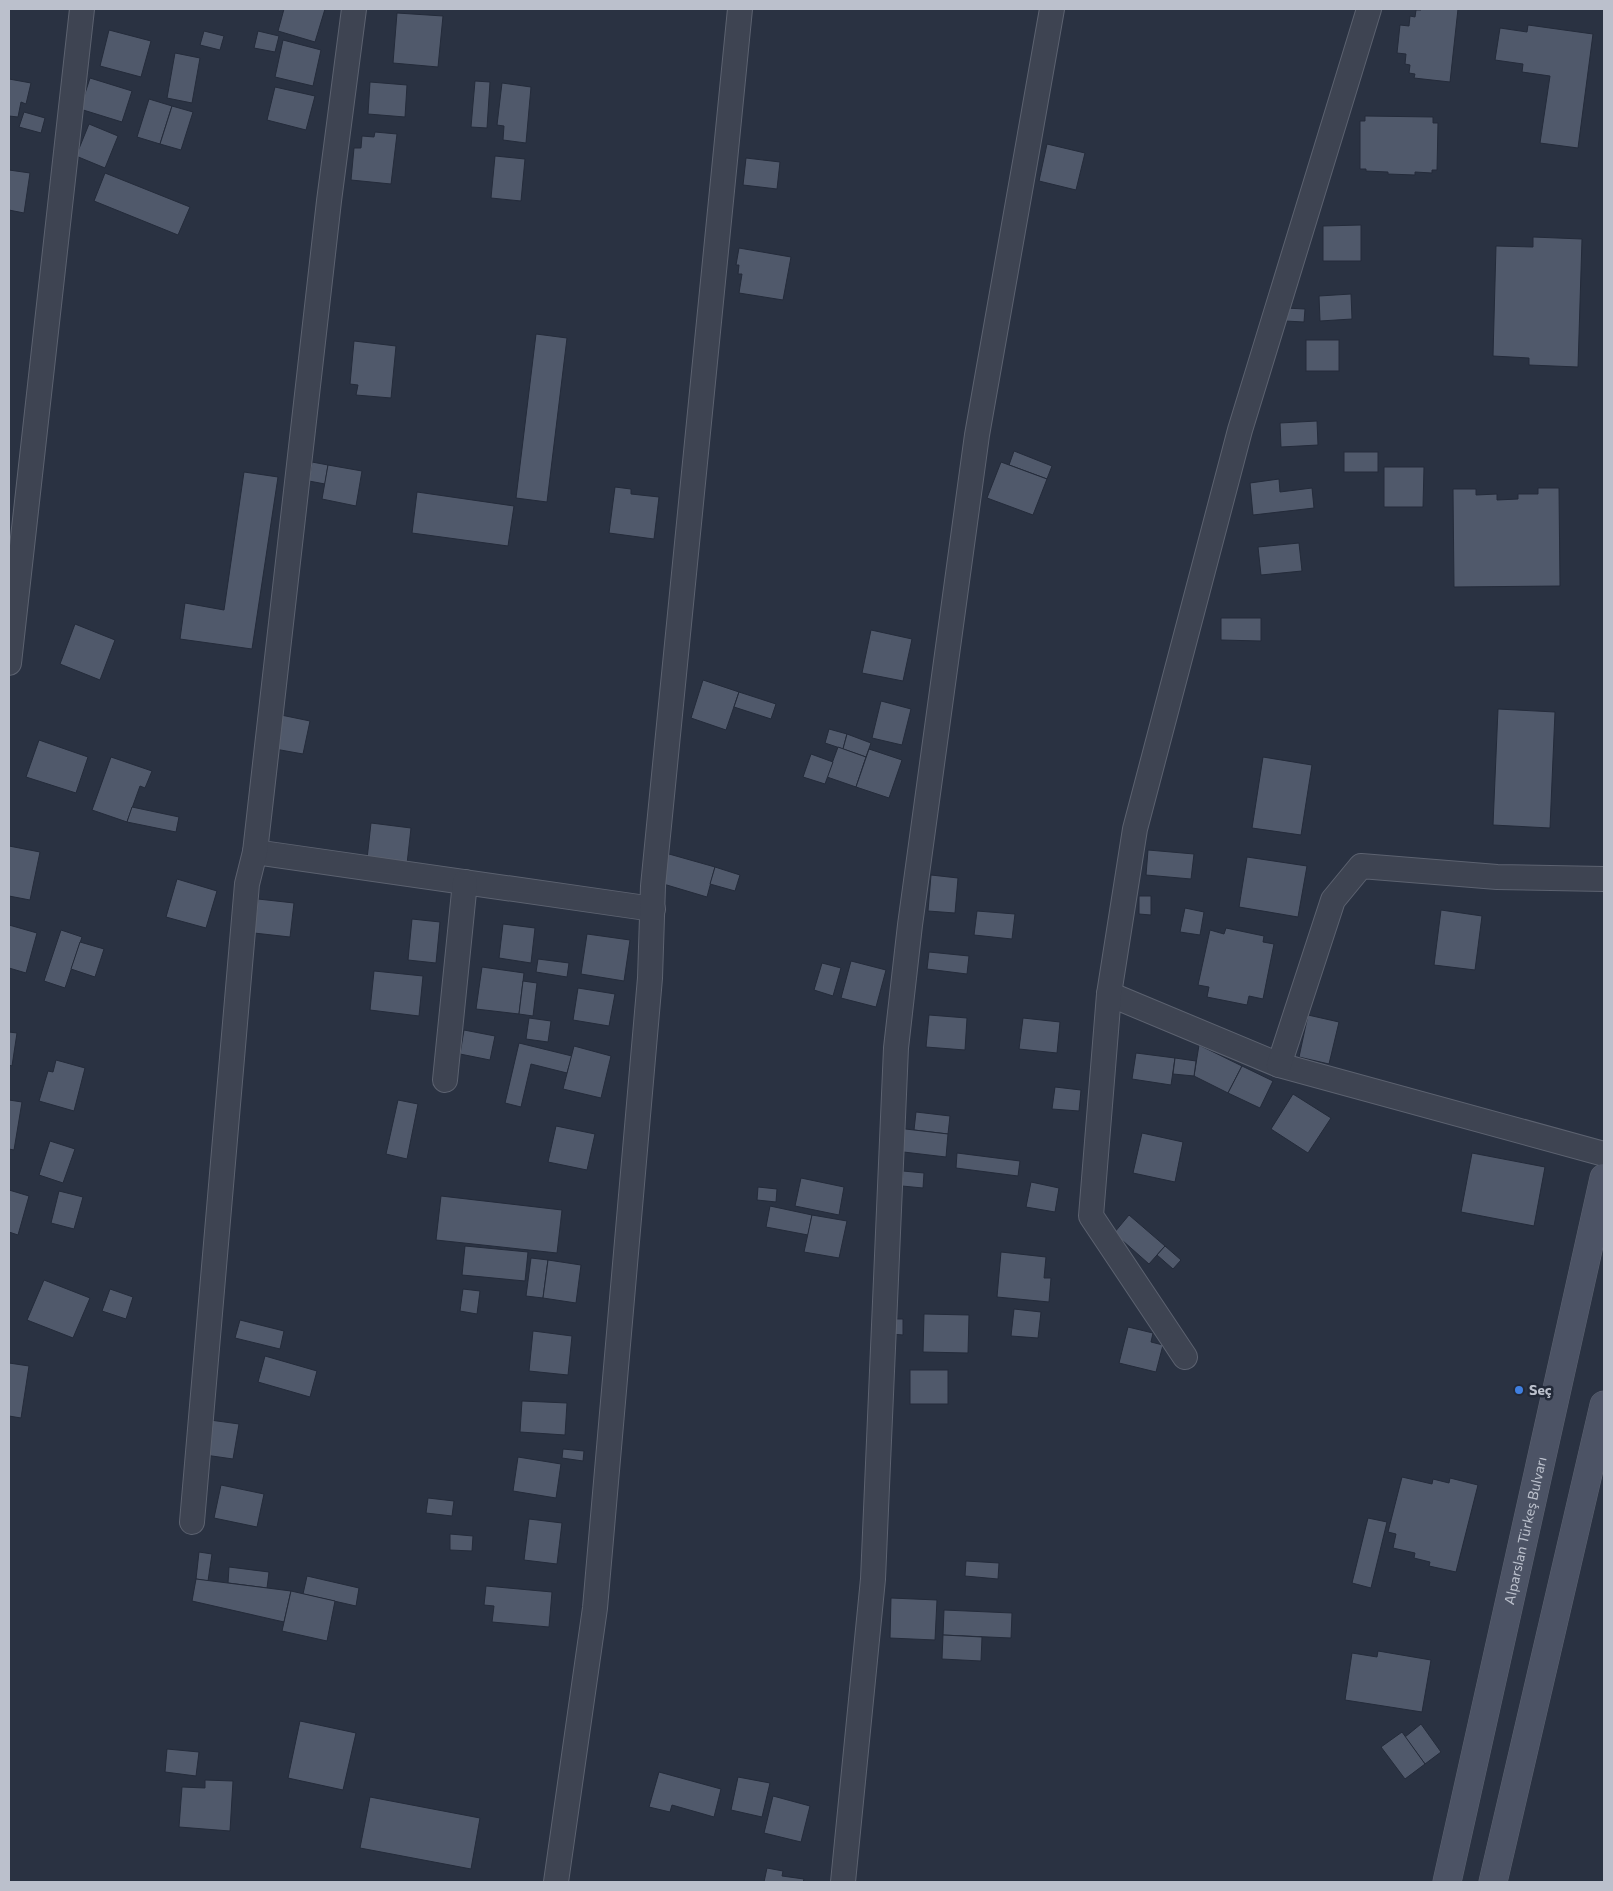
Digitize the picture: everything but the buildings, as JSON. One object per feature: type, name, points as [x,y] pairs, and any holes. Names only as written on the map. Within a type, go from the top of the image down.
[{"type":"main road","name":"Alparslan Türkeş Bulvarı","points":[[1447,1882],[1604,1178]]},
{"type":"main road","points":[[1493,1882],[1604,1405]]},
{"type":"street","points":[[9,663],[82,9]]},
{"type":"street","points":[[192,1522],[247,884],[255,852],[327,220],[354,9]]},
{"type":"street","points":[[556,1882],[595,1608],[650,978],[652,909],[661,806],[740,9]]},
{"type":"street","points":[[843,1882],[873,1579],[896,1048],[910,925],[977,435],[1052,9]]},
{"type":"street","points":[[1185,1357],[1091,1216],[1109,994],[1135,829],[1240,430],[1369,9]]},
{"type":"street","points":[[255,852],[652,909]]},
{"type":"street","points":[[1279,1065],[1333,900],[1361,866],[1497,877],[1604,879]]},
{"type":"street","points":[[445,1080],[465,882]]},
{"type":"street","points":[[1109,994],[1279,1065],[1604,1154]]},
{"type":"place","name":"Seç","points":[[1519,1390]]}]
